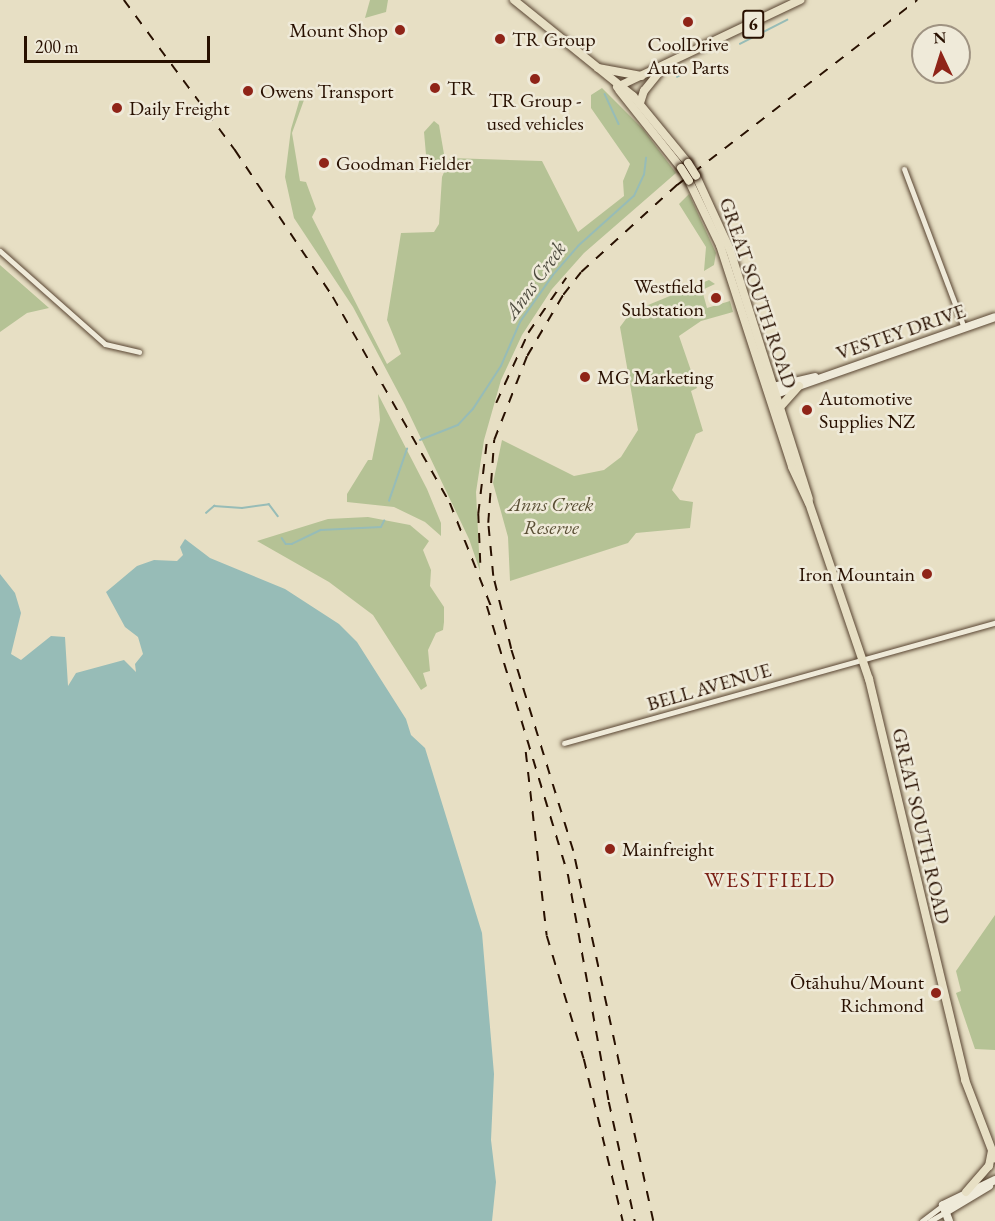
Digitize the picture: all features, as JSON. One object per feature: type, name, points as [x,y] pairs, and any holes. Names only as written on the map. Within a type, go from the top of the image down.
[{"type":"main road","name":"GREAT SOUTH ROAD","points":[[514,0],[617,87],[640,103],[693,179],[727,242],[792,467],[809,503]]},
{"type":"main road","name":"6","points":[[617,87],[662,68],[800,0]]},
{"type":"main road","points":[[594,67],[643,77]]},
{"type":"main road","points":[[640,103],[645,88],[662,68]]},
{"type":"main road","name":"GREAT SOUTH ROAD","points":[[617,87],[685,166]]},
{"type":"main road","points":[[781,406],[799,386]]},
{"type":"main road","name":"GREAT SOUTH ROAD","points":[[771,391],[781,406],[809,503],[862,662],[965,1080],[993,1154]]},
{"type":"main road","points":[[969,1195],[989,1166],[993,1154]]},
{"type":"street","points":[[904,169],[964,328]]},
{"type":"street","points":[[0,251],[105,344],[139,352]]},
{"type":"street","name":"VESTEY DRIVE","points":[[771,391],[995,317]]},
{"type":"street","name":"VESTEY DRIVE","points":[[771,391],[799,386],[817,377]]},
{"type":"street","name":"BELL AVENUE","points":[[564,743],[862,662],[995,623]]},
{"type":"street","points":[[922,1221],[995,1181]]},
{"type":"street","points":[[951,1221],[955,1212],[969,1195]]},
{"type":"street","points":[[930,1221],[945,1208]]},
{"type":"street","points":[[945,1208],[951,1221]]},
{"type":"green space","points":[[370,0],[388,0],[386,12],[365,18]]},
{"type":"green space","points":[[602,88],[643,129],[676,173],[584,253],[552,289],[522,335],[501,380],[484,440],[476,492],[480,571],[469,539],[405,405],[353,307],[294,218],[285,177],[291,129],[301,95],[311,94],[304,100],[292,133],[300,181],[306,182],[316,209],[312,217],[387,364],[401,354],[387,320],[401,233],[434,232],[439,224],[442,177],[450,158],[542,161],[578,232],[624,196],[623,181],[630,164],[591,108],[591,95]]},
{"type":"green space","points":[[434,121],[439,125],[444,154],[435,167],[427,166],[424,132]]},
{"type":"green space","points":[[689,194],[716,253],[714,265],[704,271],[706,247],[679,204]]},
{"type":"green space","points":[[0,265],[49,308],[27,313],[0,332]]},
{"type":"green space","name":"Anns Creek Reserve","points":[[709,280],[715,284],[702,290],[707,308],[730,301],[733,312],[701,321],[679,336],[697,388],[691,391],[703,431],[696,434],[672,490],[680,500],[693,502],[690,528],[636,533],[628,543],[510,581],[508,537],[493,483],[502,440],[574,476],[604,470],[621,457],[638,430],[620,327],[631,312]]},
{"type":"green space","points":[[378,394],[427,489],[441,523],[441,536],[425,522],[394,507],[347,502],[347,494],[368,460],[372,460],[380,420]]},
{"type":"green space","points":[[368,517],[410,525],[429,541],[423,550],[431,570],[430,586],[444,607],[444,622],[443,630],[436,633],[428,650],[430,671],[423,673],[427,686],[421,690],[373,615],[329,582],[257,541],[328,519]]},
{"type":"green space","points":[[995,915],[995,1050],[975,1049],[956,993],[961,991],[956,971]]},
{"type":"water","points":[[185,539],[210,558],[285,589],[339,624],[357,642],[406,719],[411,735],[425,748],[482,933],[494,1074],[491,1140],[496,1182],[492,1221],[0,1221],[0,574],[15,593],[21,613],[11,654],[21,660],[51,636],[65,637],[68,686],[76,673],[124,660],[136,672],[135,664],[143,654],[138,637],[125,627],[106,592],[137,566],[154,560],[177,561],[183,555],[180,547]]},
{"type":"waterway","name":"Anns Creek","points":[[740,44],[787,20]]},
{"type":"waterway","name":"Anns Creek","points":[[677,77],[686,72]]},
{"type":"waterway","name":"Anns Creek","points":[[605,94],[619,124]]},
{"type":"waterway","name":"Anns Creek","points":[[420,440],[458,425],[473,409],[501,366],[520,322],[553,275],[578,246],[634,196],[644,175],[646,158]]},
{"type":"waterway","name":"Anns Creek","points":[[389,501],[407,449]]},
{"type":"waterway","name":"Anns Creek","points":[[206,513],[214,506],[242,508],[269,504],[278,516]]},
{"type":"waterway","name":"Anns Creek","points":[[282,538],[286,544],[292,544],[321,530],[381,527],[384,521]]},
{"type":"railway","points":[[124,0],[235,150],[333,297],[450,503],[493,611]]},
{"type":"railway","points":[[653,1221],[573,851],[511,649],[493,576],[488,523],[494,440],[527,356],[563,295],[581,272],[677,185],[917,0]]},
{"type":"railway","points":[[496,403],[528,333],[566,278]]},
{"type":"railway","points":[[480,563],[478,514],[487,438]]},
{"type":"railway","points":[[487,606],[568,874],[609,1102],[635,1221]]},
{"type":"railway","points":[[526,752],[547,936],[584,1059],[623,1221]]},
{"type":"place","name":"CoolDrive Auto Parts","points":[[688,22]]},
{"type":"place","name":"Mount Shop","points":[[400,30]]},
{"type":"place","name":"TR Group","points":[[500,39]]},
{"type":"place","name":"TR Group - used vehicles","points":[[535,79]]},
{"type":"place","name":"TR","points":[[435,88]]},
{"type":"place","name":"Owens Transport","points":[[248,91]]},
{"type":"place","name":"Daily Freight","points":[[117,108]]},
{"type":"place","name":"Goodman Fielder","points":[[324,163]]},
{"type":"place","name":"Westfield Substation","points":[[716,298]]},
{"type":"place","name":"MG Marketing","points":[[585,377]]},
{"type":"place","name":"Automotive Supplies NZ","points":[[807,410]]},
{"type":"place","name":"Iron Mountain","points":[[927,574]]},
{"type":"place","name":"Mainfreight","points":[[610,849]]},
{"type":"place","name":"Ōtāhuhu/Mount Richmond","points":[[936,993]]},
{"type":"district","name":"WESTFIELD","points":[[770,880]]}]
